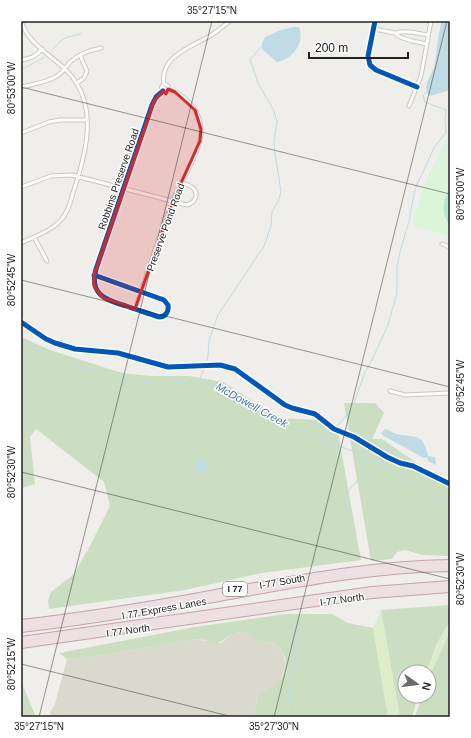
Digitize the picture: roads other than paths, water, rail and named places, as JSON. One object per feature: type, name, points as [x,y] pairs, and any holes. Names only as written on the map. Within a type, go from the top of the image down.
[{"type":"highway","name":"I-77 South","points":[[21,624],[117,611],[341,571],[389,566],[450,563]]},
{"type":"highway","name":"I 77 Express Lanes","points":[[21,629],[134,614],[347,576],[402,570],[450,568]]},
{"type":"highway","name":"I 77 Express Lanes","points":[[21,640],[389,588],[450,584]]},
{"type":"highway","name":"I-77 North","points":[[235,614],[390,593],[450,589]]},
{"type":"highway","points":[[235,614],[243,610],[269,604]]},
{"type":"highway","name":"I 77 North","points":[[21,645],[235,614]]},
{"type":"highway","points":[[21,624],[62,624]]},
{"type":"street","points":[[21,21],[29,38],[64,69],[77,83],[85,102],[87,120],[85,147],[79,176],[64,217],[52,228],[21,243]]},
{"type":"street","points":[[164,85],[168,86],[166,92],[163,91],[162,87],[164,85],[164,76],[166,68],[174,57],[212,35],[230,21]]},
{"type":"street","points":[[375,21],[368,56],[370,65],[376,70],[417,87]]},
{"type":"street","points":[[409,106],[421,76],[430,21]]},
{"type":"street","points":[[374,29],[427,44]]},
{"type":"street","points":[[395,34],[400,32],[428,34]]},
{"type":"street","points":[[21,87],[47,81],[58,76],[73,60],[80,55],[91,50],[101,48]]},
{"type":"street","points":[[21,60],[32,58],[42,49]]},
{"type":"street","points":[[77,83],[84,78],[87,71],[80,55]]},
{"type":"street","name":"Preserve Pond Road","points":[[135,309],[173,201],[199,146],[201,129],[198,116],[193,107],[183,97],[168,89]]},
{"type":"street","name":"Robbins Preserve Road","points":[[94,275],[154,100],[163,91]]},
{"type":"street","points":[[21,133],[49,122],[60,120],[87,120]]},
{"type":"street","points":[[21,187],[51,176],[79,176],[187,205],[191,204],[195,200],[195,190],[191,186],[181,182]]},
{"type":"street","points":[[34,237],[47,261]]},
{"type":"street","points":[[442,244],[450,247]]},
{"type":"street","points":[[94,275],[141,292],[164,300],[168,305],[168,311],[164,316],[159,317],[104,298],[98,293],[94,286],[94,275]]},
{"type":"street","points":[[390,391],[405,395],[450,393]]},
{"type":"water","points":[[442,21],[450,21],[450,90],[430,96],[426,87],[427,81],[434,67]]},
{"type":"water","points":[[299,27],[299,44],[293,54],[288,58],[277,62],[262,49],[262,43],[265,37],[281,30]]},
{"type":"water","points":[[385,429],[395,434],[414,437],[421,440],[424,443],[428,456],[435,457],[436,465],[428,461],[427,457],[424,458],[382,435],[381,433]]},
{"type":"water","points":[[199,460],[203,460],[207,466],[203,472],[199,472],[195,468],[195,464]]},
{"type":"waterway","points":[[51,51],[63,39],[81,34]]},
{"type":"waterway","points":[[206,364],[209,340],[218,315],[264,246],[271,226],[272,212],[279,199],[281,191],[274,141],[277,121],[273,109],[259,85],[250,60],[262,46]]},
{"type":"waterway","points":[[21,70],[45,57]]},
{"type":"waterway","points":[[335,427],[342,421],[353,406],[365,372],[388,325],[397,293],[397,267],[409,221],[415,189],[434,148],[446,132],[446,110],[425,102],[423,95],[427,92]]},
{"type":"waterway","name":"McDowell Creek","points":[[21,341],[67,364],[95,371],[118,380],[163,384],[198,381],[217,385],[279,423],[360,454],[423,489],[450,502]]},
{"type":"waterway","points":[[199,380],[204,369]]},
{"type":"waterway","points":[[320,438],[332,429]]},
{"type":"waterway","points":[[317,563],[320,556],[333,543],[334,539],[345,527],[347,495],[351,487],[360,479],[362,475],[365,457]]},
{"type":"waterway","points":[[292,717],[290,689],[296,662],[293,638],[294,628],[292,624],[294,618]]}]
